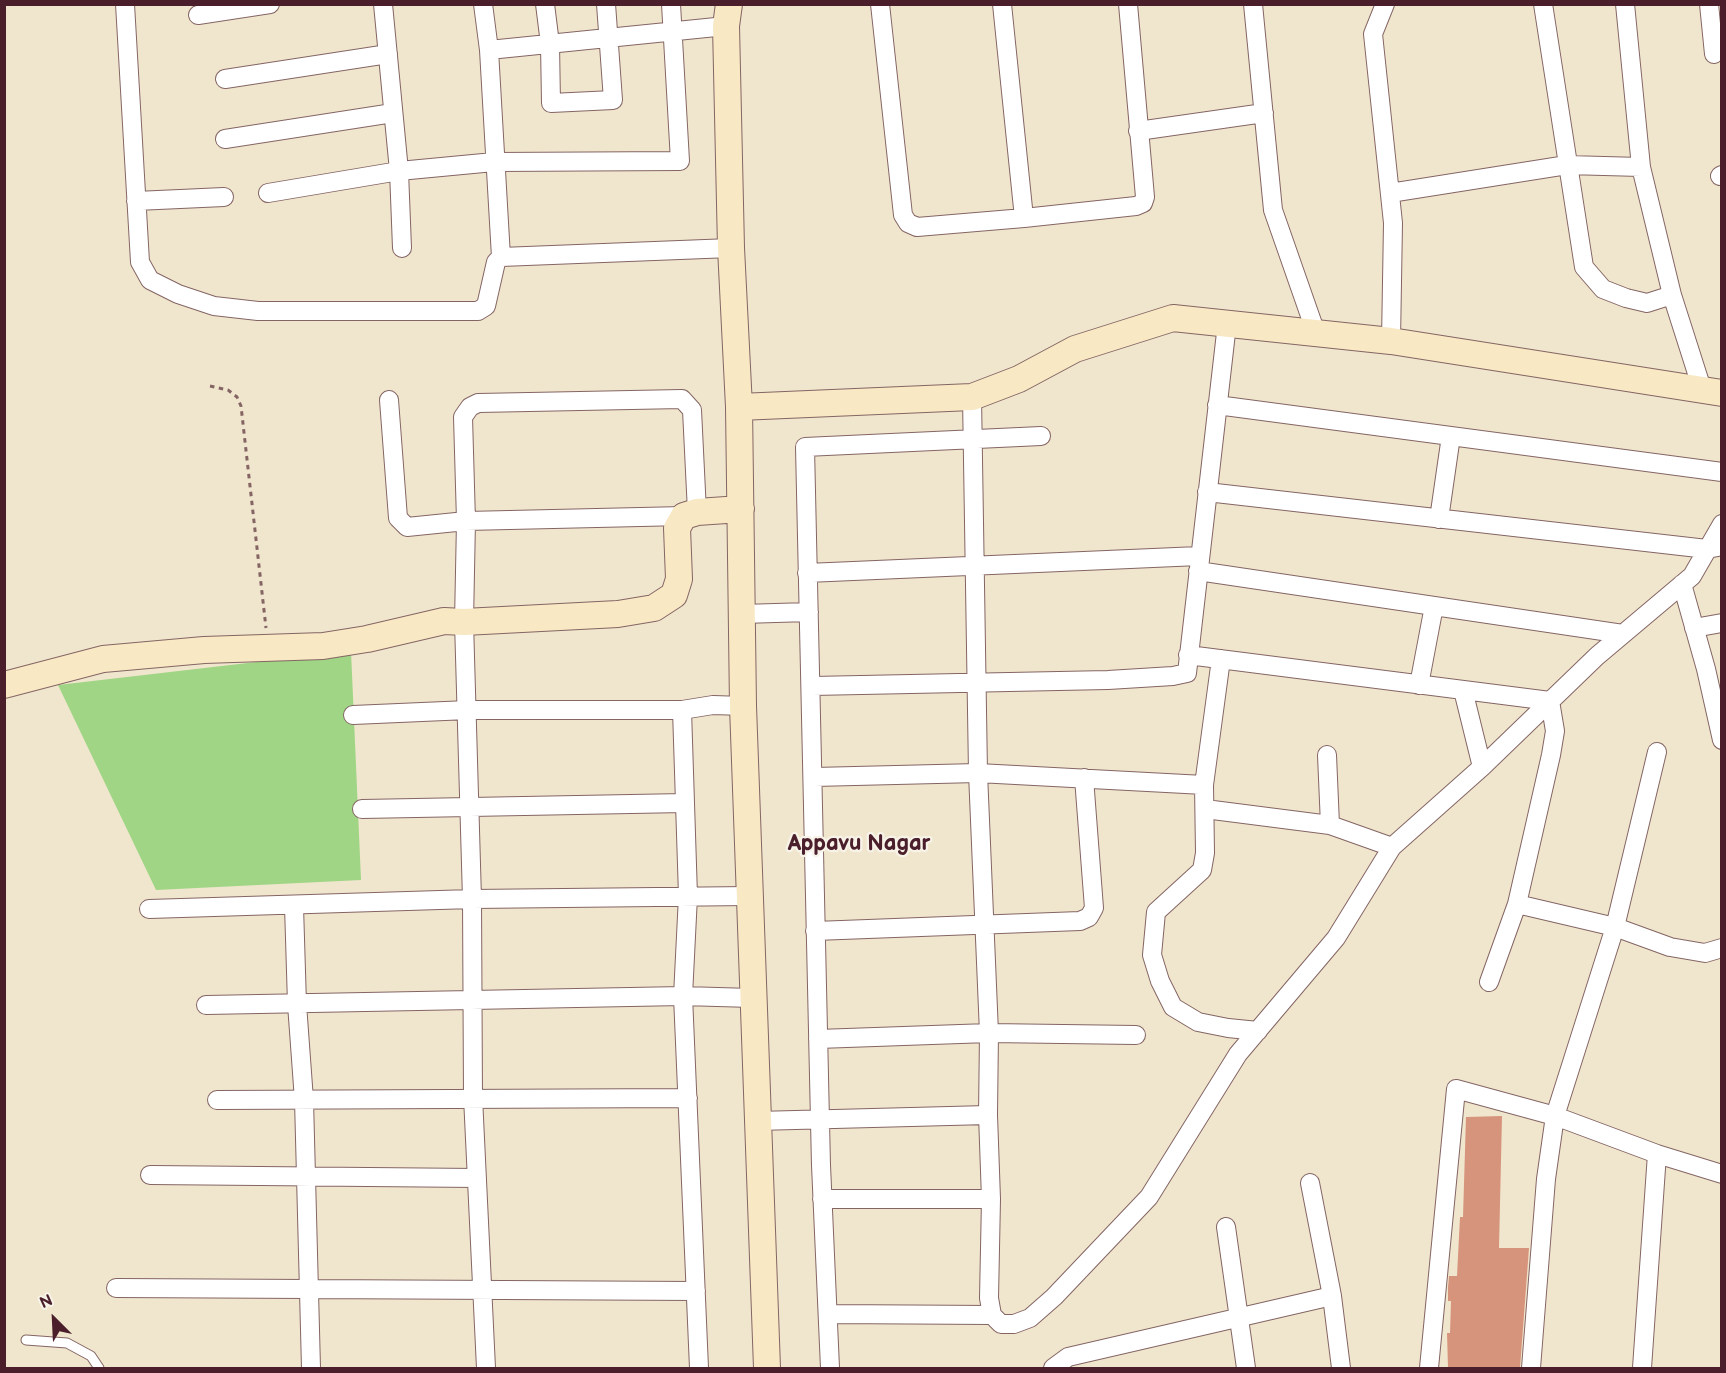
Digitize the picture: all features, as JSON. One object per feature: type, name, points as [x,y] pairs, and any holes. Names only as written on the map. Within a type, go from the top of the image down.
[{"type":"street","points":[[126,4],[136,201],[142,270],[150,280],[214,306],[258,311],[478,311],[486,306],[496,262],[501,257],[731,248]]},
{"type":"street","points":[[383,4],[399,171],[402,248]]},
{"type":"street","points":[[483,4],[489,50],[501,257]]},
{"type":"street","points":[[545,4],[551,103],[613,100],[606,4]]},
{"type":"street","points":[[268,193],[399,171],[494,162],[680,161],[670,4]]},
{"type":"street","points":[[880,4],[903,215],[908,223],[917,226],[1024,218],[1136,206],[1143,203],[1128,4]]},
{"type":"street","points":[[1002,4],[1024,218]]},
{"type":"street","points":[[1253,4],[1273,210],[1316,333]]},
{"type":"street","points":[[1385,4],[1373,34],[1393,223],[1391,341]]},
{"type":"street","points":[[1543,4],[1584,267],[1603,289],[1626,298],[1647,303],[1672,295]]},
{"type":"street","points":[[1625,4],[1641,167],[1672,295],[1712,391]]},
{"type":"street","points":[[1709,4],[1714,54]]},
{"type":"street","points":[[198,15],[258,5]]},
{"type":"street","points":[[489,50],[672,33],[727,15],[731,248],[739,407],[743,706],[767,1368]]},
{"type":"street","points":[[225,78],[388,54]]},
{"type":"street","points":[[225,139],[393,113]]},
{"type":"street","points":[[1137,130],[1264,113]]},
{"type":"street","points":[[1390,193],[1567,165],[1641,167]]},
{"type":"street","points":[[136,201],[224,197]]},
{"type":"street","points":[[739,407],[972,397],[1019,379],[1075,349],[1173,318],[1391,341],[1712,391]]},
{"type":"street","points":[[812,686],[977,683],[1173,676],[1187,673],[1227,324]]},
{"type":"street","points":[[972,397],[978,773],[989,1034],[988,1115],[991,1199],[989,1298],[992,1315],[1001,1324],[1014,1324],[1030,1318],[1054,1298],[1149,1197],[1238,1054],[1336,938],[1392,847],[1482,767],[1623,634],[1692,576],[1714,548],[1722,524]]},
{"type":"street","points":[[4,685],[103,659],[323,646],[367,639],[444,621],[464,622],[618,614],[654,608],[674,596],[679,579],[676,528],[690,514],[692,410],[688,402],[682,399],[478,403],[470,407],[463,417],[464,622],[472,899],[473,1097],[486,1368]]},
{"type":"street","points":[[389,400],[398,518],[407,527],[465,521],[690,514],[741,509]]},
{"type":"street","points":[[1217,405],[1722,472]]},
{"type":"street","points":[[830,1368],[819,1119],[814,777],[805,447],[1041,436]]},
{"type":"street","points":[[1439,519],[1451,436]]},
{"type":"street","points":[[1207,492],[1714,548]]},
{"type":"street","points":[[807,573],[975,566],[1198,563],[1434,606],[1623,634]]},
{"type":"street","points":[[1682,584],[1722,740]]},
{"type":"street","points":[[1419,685],[1434,606]]},
{"type":"street","points":[[742,614],[809,612]]},
{"type":"street","points":[[1694,628],[1722,623]]},
{"type":"street","points":[[1188,655],[1550,701]]},
{"type":"street","points":[[1221,659],[1204,785],[1205,854],[1202,870],[1155,912],[1152,955],[1160,981],[1173,1007],[1198,1022],[1228,1028],[1258,1030]]},
{"type":"street","points":[[1463,690],[1482,767]]},
{"type":"street","points":[[1489,982],[1517,904],[1555,730],[1550,701]]},
{"type":"street","points":[[353,715],[468,710],[682,710],[713,705],[743,706]]},
{"type":"street","points":[[682,710],[688,896],[683,996],[699,1368]]},
{"type":"street","points":[[1531,1368],[1546,1179],[1555,1116],[1614,927],[1657,752]]},
{"type":"street","points":[[1327,755],[1330,825]]},
{"type":"street","points":[[814,777],[978,773],[1204,785]]},
{"type":"street","points":[[815,931],[1080,921],[1089,917],[1094,908],[1084,778]]},
{"type":"street","points":[[362,808],[685,803]]},
{"type":"street","points":[[1205,809],[1330,825],[1392,847]]},
{"type":"street","points":[[149,909],[472,899],[749,896]]},
{"type":"street","points":[[1517,904],[1614,927],[1670,947],[1705,953],[1722,948]]},
{"type":"street","points":[[294,906],[297,1004],[304,1100],[311,1368]]},
{"type":"street","points":[[206,1005],[683,996],[752,998]]},
{"type":"street","points":[[818,1039],[989,1034],[1136,1035]]},
{"type":"street","points":[[1430,1368],[1456,1089],[1555,1116],[1658,1154],[1722,1174]]},
{"type":"street","points":[[217,1100],[473,1097],[688,1098]]},
{"type":"street","points":[[757,1121],[988,1115]]},
{"type":"street","points":[[1642,1368],[1658,1154]]},
{"type":"street","points":[[150,1175],[477,1178]]},
{"type":"street","points":[[1310,1183],[1332,1296],[1341,1368]]},
{"type":"street","points":[[822,1199],[991,1199]]},
{"type":"street","points":[[1226,1227],[1246,1368]]},
{"type":"street","points":[[116,1288],[696,1291]]},
{"type":"street","points":[[1053,1368],[1068,1357],[1332,1296]]},
{"type":"street","points":[[828,1314],[992,1315]]},
{"type":"lane","points":[[26,1340],[67,1343],[91,1356],[99,1368]]},
{"type":"path","points":[[210,386],[228,390],[237,397],[241,406],[268,648]]},
{"type":"green space","points":[[351,651],[361,880],[156,890],[58,685]]},
{"type":"building","points":[[1502,1116],[1499,1248],[1529,1248],[1520,1368],[1448,1368],[1447,1333],[1450,1333],[1451,1301],[1448,1301],[1448,1287],[1449,1276],[1457,1276],[1460,1217],[1463,1217],[1466,1117]]},
{"type":"district","name":"Appavu Nagar","points":[[859,844]]}]
